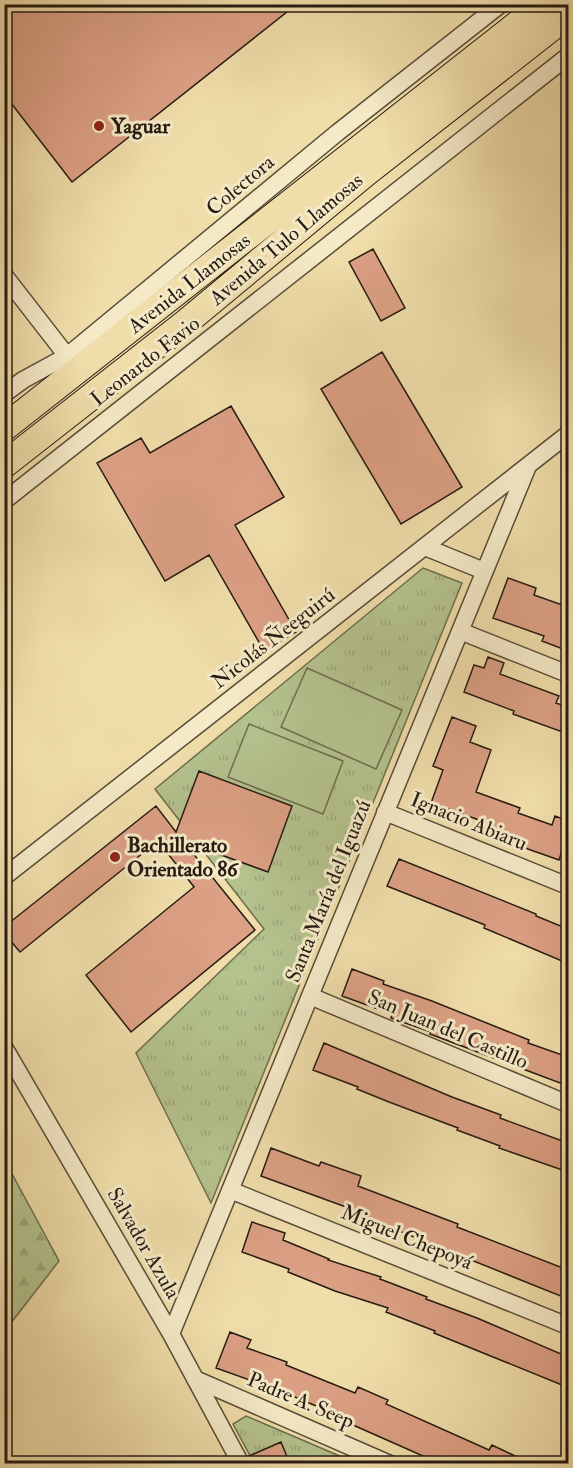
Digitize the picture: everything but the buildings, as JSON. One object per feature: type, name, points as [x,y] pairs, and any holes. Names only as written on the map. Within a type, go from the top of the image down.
[{"type":"highway","name":"Avenida Llamosas","points":[[4,428],[543,4]]},
{"type":"highway","name":"Avenida Tulo Llamosas","points":[[4,465],[184,324],[366,173],[568,15]]},
{"type":"street","name":"Colectora","points":[[4,394],[23,380],[67,356],[337,133],[501,4]]},
{"type":"street","name":"Leonardo Favio","points":[[4,501],[568,56]]},
{"type":"street","points":[[4,275],[67,356]]},
{"type":"street","name":"Nicolás Ñeeguirú","points":[[4,878],[528,466],[561,449],[568,434]]},
{"type":"street","name":"Santa María del Iguazú","points":[[171,1334],[528,466]]},
{"type":"street","points":[[425,547],[484,571]]},
{"type":"street","points":[[460,631],[568,674]]},
{"type":"street","name":"Ignacio Abiaru","points":[[385,812],[568,886]]},
{"type":"street","name":"San Juan del Castillo","points":[[310,996],[568,1104]]},
{"type":"street","name":"Salvador Azula","points":[[4,1047],[171,1334],[241,1464]]},
{"type":"street","name":"Miguel Chepoyá","points":[[230,1190],[568,1326]]},
{"type":"street","name":"Padre A. Seep","points":[[195,1378],[390,1464]]},
{"type":"green space","points":[[423,568],[462,583],[211,1203],[136,1053],[264,929],[155,789]]},
{"type":"green space","points":[[307,668],[402,710],[376,769],[281,727]]},
{"type":"green space","points":[[249,724],[343,761],[323,814],[228,777]]},
{"type":"green space","points":[[4,1159],[59,1261],[7,1328],[4,1325]]},
{"type":"green space","points":[[246,1416],[356,1463],[254,1463],[233,1424]]},
{"type":"place","name":"Yaguar","points":[[99,126]]},
{"type":"place","name":"Bachillerato Orientado 86","points":[[115,857]]}]
